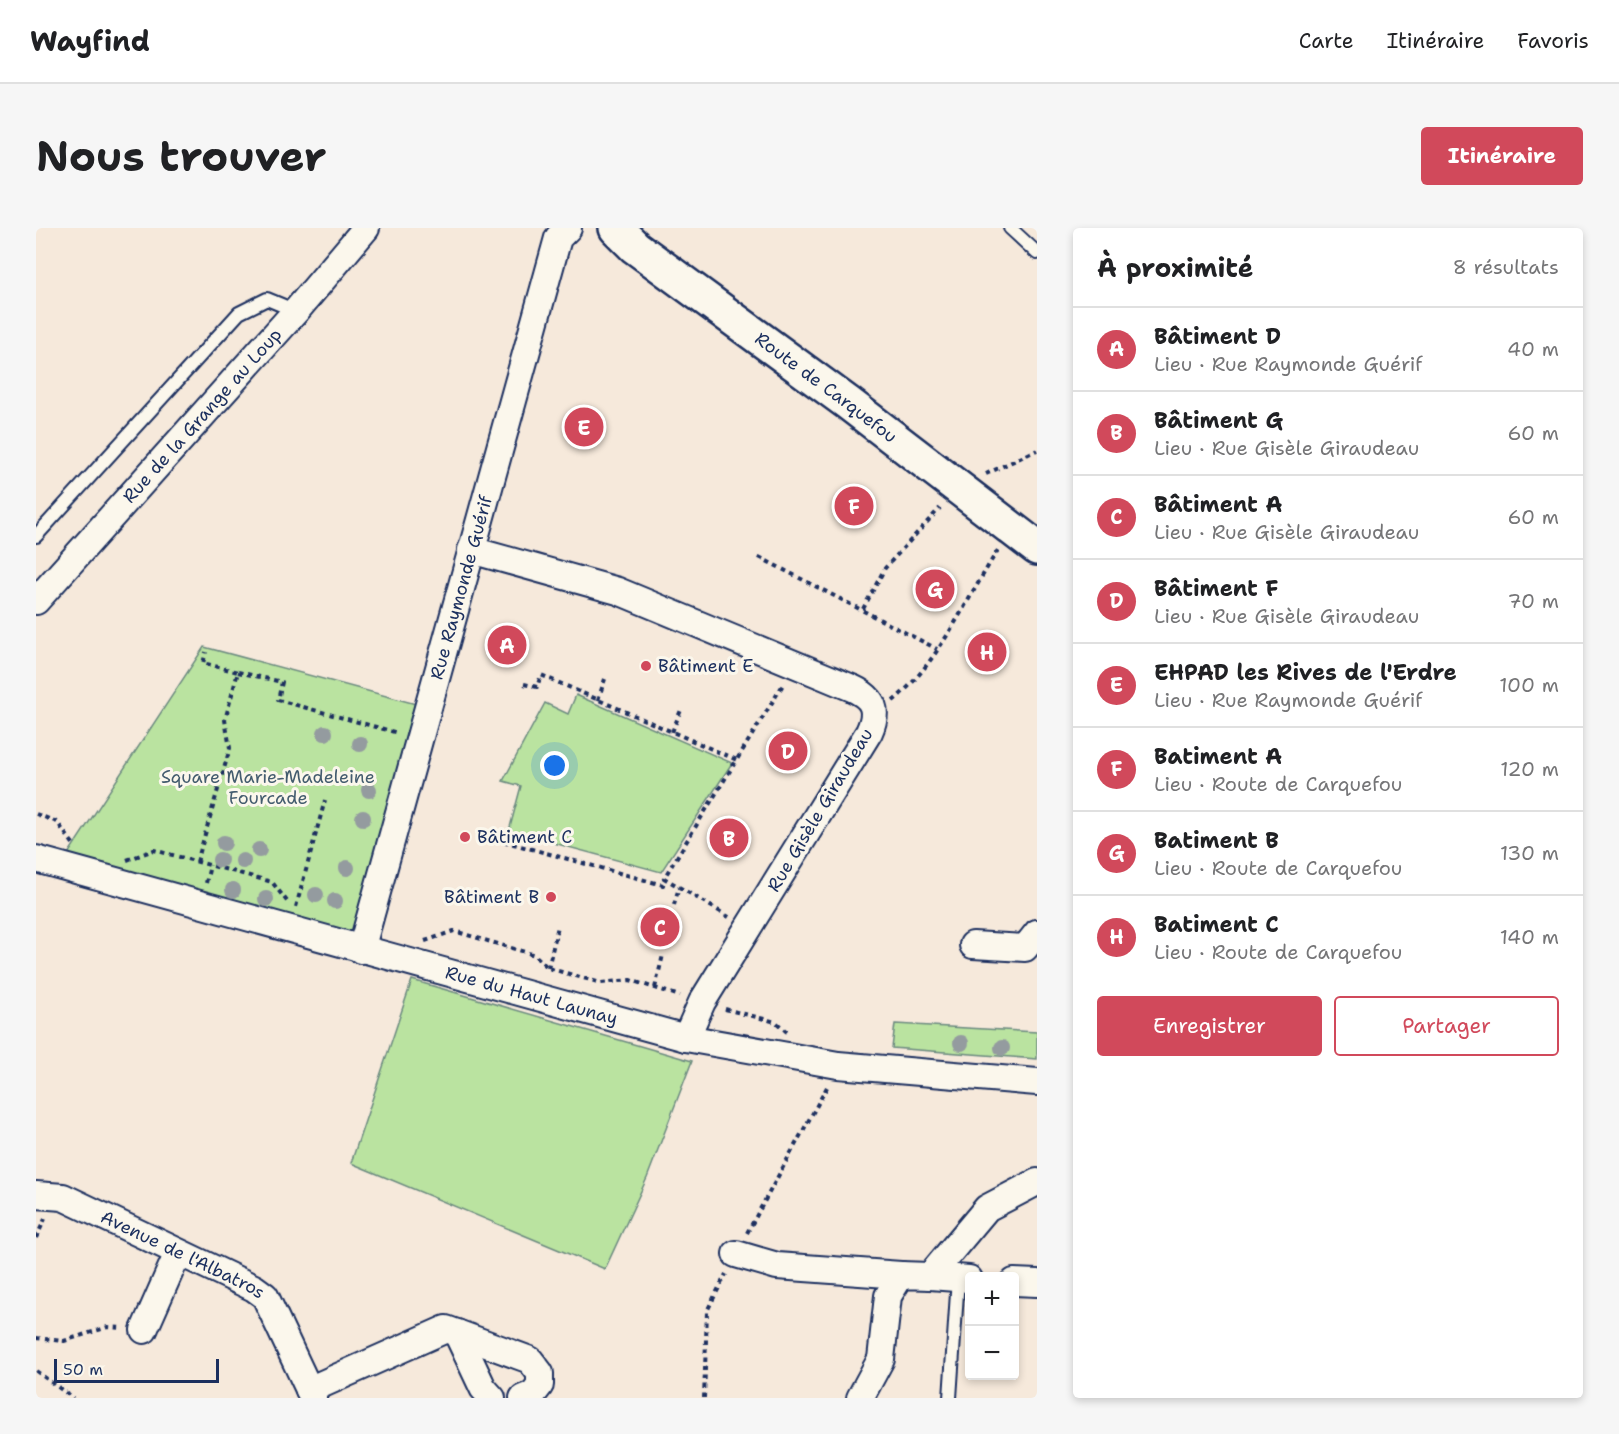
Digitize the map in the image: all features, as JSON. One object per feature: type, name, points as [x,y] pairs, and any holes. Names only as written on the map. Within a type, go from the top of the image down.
[{"type":"main road","name":"Route de Carquefou","points":[[616,228],[635,247],[848,403],[1037,548]]},
{"type":"street","name":"Rue de la Grange au Loup","points":[[36,602],[296,311],[366,228]]},
{"type":"street","name":"Rue Raymonde Guérif","points":[[361,950],[558,238],[568,228]]},
{"type":"street","name":"Rue Gisèle Giraudeau","points":[[471,550],[618,591],[866,695],[873,708],[874,719],[869,732],[702,1002],[686,1038]]},
{"type":"street","name":"Rue du Haut Launay","points":[[36,859],[686,1038],[838,1065],[1037,1082]]},
{"type":"street","points":[[973,945],[1025,948],[1037,933]]},
{"type":"street","points":[[930,1276],[987,1208],[1037,1182]]},
{"type":"street","name":"Avenue de l'Albatros","points":[[36,1195],[63,1197],[254,1288],[266,1296],[311,1394]]},
{"type":"street","points":[[144,1330],[178,1252]]},
{"type":"street","points":[[736,1254],[777,1266],[964,1279]]},
{"type":"street","points":[[860,1398],[881,1359],[888,1296],[902,1275]]},
{"type":"street","points":[[1019,1282],[1037,1284]]},
{"type":"street","points":[[311,1394],[446,1329],[530,1360],[540,1373],[540,1385],[533,1394],[523,1398]]},
{"type":"street","points":[[457,1333],[483,1388],[492,1398]]},
{"type":"lane","points":[[1010,228],[1037,253]]},
{"type":"lane","points":[[36,536],[239,313],[267,299],[296,311]]},
{"type":"lane","points":[[950,1398],[964,1279]]},
{"type":"path","points":[[863,609],[885,568],[957,488],[1037,450]]},
{"type":"path","points":[[873,708],[892,702],[906,691],[937,649],[1011,529]]},
{"type":"path","points":[[759,557],[937,649]]},
{"type":"path","points":[[206,652],[203,663],[282,682],[278,700],[419,739]]},
{"type":"path","points":[[495,840],[663,885],[664,878],[796,664]]},
{"type":"path","points":[[197,862],[230,748],[225,720],[238,672]]},
{"type":"path","points":[[524,684],[537,687],[541,675],[737,760]]},
{"type":"path","points":[[598,700],[605,679]]},
{"type":"path","points":[[672,732],[681,710]]},
{"type":"path","points":[[296,909],[325,800]]},
{"type":"path","points":[[36,814],[57,822],[74,846],[85,849]]},
{"type":"path","points":[[117,857],[127,860],[154,849],[272,882],[296,909],[306,912]]},
{"type":"path","points":[[664,878],[748,929]]},
{"type":"path","points":[[674,905],[679,886]]},
{"type":"path","points":[[548,968],[558,926]]},
{"type":"path","points":[[420,943],[454,931],[536,955],[548,968],[601,983],[630,980],[776,1022],[793,1037]]},
{"type":"path","points":[[655,988],[663,955]]},
{"type":"path","points":[[704,1398],[707,1311],[838,1065]]},
{"type":"path","points":[[36,1338],[64,1341],[108,1328],[144,1330]]},
{"type":"path","points":[[36,1371],[73,1398]]},
{"type":"green space","name":"Square Marie-Madeleine Fourcade","points":[[204,647],[416,704],[356,934],[68,854]]},
{"type":"green space","points":[[576,695],[732,763],[661,872],[509,831],[521,786],[503,781],[545,703],[568,714]]},
{"type":"green space","points":[[412,980],[692,1061],[647,1178],[605,1269],[351,1163]]},
{"type":"green space","points":[[895,1024],[1037,1032],[1037,1059],[892,1048]]},
{"type":"place","name":"EHPAD les Rives de l'Erdre","points":[[584,427]]},
{"type":"place","name":"Batiment A","points":[[854,506]]},
{"type":"place","name":"Batiment B","points":[[935,589]]},
{"type":"place","name":"Bâtiment D","points":[[507,645]]},
{"type":"place","name":"Batiment C","points":[[987,652]]},
{"type":"place","name":"Bâtiment E","points":[[646,666]]},
{"type":"place","name":"Bâtiment F","points":[[788,751]]},
{"type":"place","name":"Bâtiment C","points":[[465,837]]},
{"type":"place","name":"Bâtiment G","points":[[729,838]]},
{"type":"place","name":"Bâtiment B","points":[[551,897]]},
{"type":"place","name":"Bâtiment A","points":[[660,927]]}]
